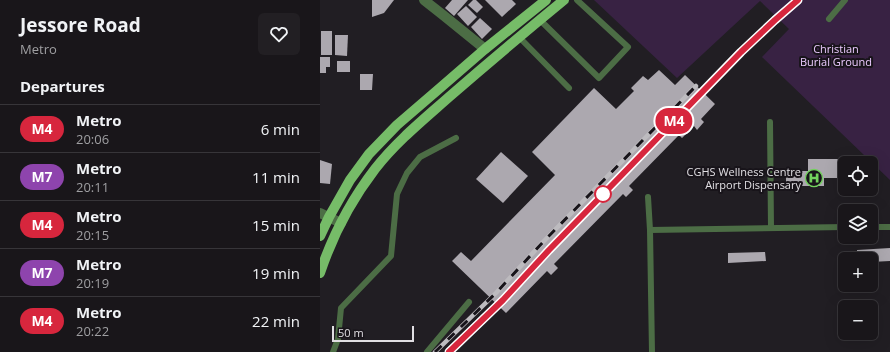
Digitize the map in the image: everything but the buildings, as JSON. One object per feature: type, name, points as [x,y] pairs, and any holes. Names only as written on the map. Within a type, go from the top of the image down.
[{"type":"main road","points":[[320,236],[325,215],[369,154],[398,125],[485,49],[546,0]]},
{"type":"main road","points":[[320,273],[324,260],[341,223],[363,186],[392,149],[414,127],[564,0]]},
{"type":"street","points":[[424,0],[485,49]]},
{"type":"street","points":[[325,215],[341,223]]},
{"type":"lane","points":[[540,20],[598,78],[628,48],[576,0]]},
{"type":"lane","points":[[829,19],[845,0]]},
{"type":"lane","points":[[519,37],[569,88]]},
{"type":"lane","points":[[770,122],[771,228]]},
{"type":"lane","points":[[333,352],[338,339],[341,308],[391,256],[397,194],[407,173],[420,156],[456,138]]},
{"type":"lane","points":[[648,198],[652,352]]},
{"type":"lane","points":[[650,230],[838,227]]},
{"type":"lane","points":[[878,227],[890,227]]},
{"type":"lane","points":[[427,352],[469,302]]},
{"type":"green space","name":"Christian Burial Ground","points":[[594,0],[890,0],[890,180],[878,168],[878,156],[865,156],[762,57],[789,29],[760,1],[677,78]]},
{"type":"railway","points":[[435,352],[496,293],[543,242],[696,86]]},
{"type":"railway","points":[[449,352],[503,300],[549,250],[702,93]]},
{"type":"metro line","name":"M4","points":[[449,352],[503,300],[549,250],[741,52],[798,0]]},
{"type":"place","name":"CGHS Wellness Centre Airport Dispensary","points":[[814,178]]}]
